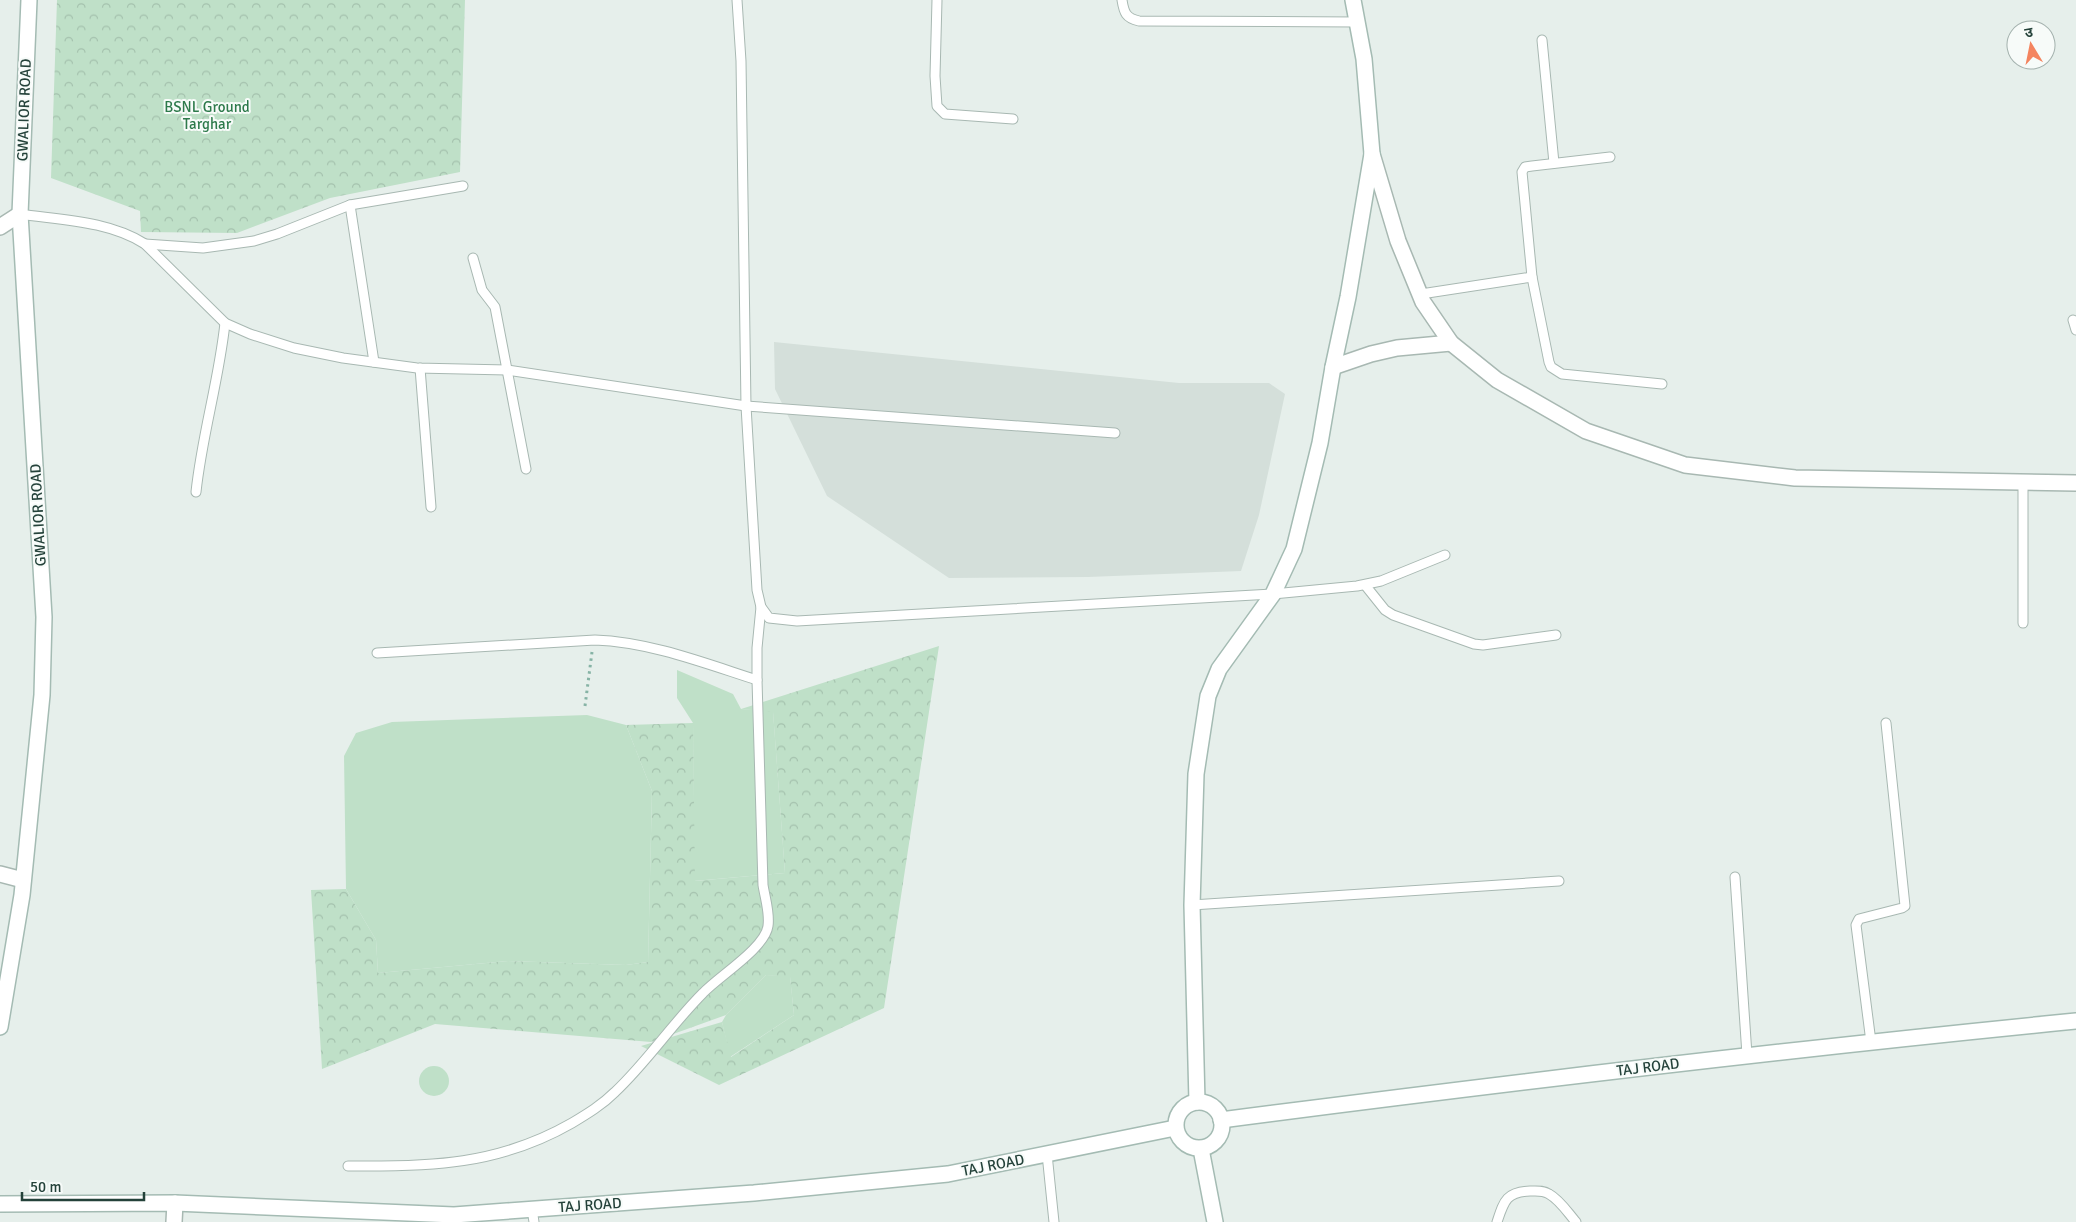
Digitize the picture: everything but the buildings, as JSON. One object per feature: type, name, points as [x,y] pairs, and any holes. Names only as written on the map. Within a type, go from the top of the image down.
[{"type":"main road","name":"GWALIOR ROAD","points":[[0,1027],[23,880],[42,695],[44,617],[20,214],[29,0]]},
{"type":"main road","points":[[1353,0],[1364,60],[1372,154],[1398,241],[1423,302],[1451,343],[1497,380],[1586,431],[1685,465],[1795,478],[2076,483]]},
{"type":"main road","points":[[1197,1102],[1192,905],[1196,774],[1208,696],[1219,669],[1273,594],[1294,549],[1320,443],[1348,297],[1372,154]]},
{"type":"main road","points":[[0,216],[20,214]]},
{"type":"main road","points":[[0,227],[20,214]]},
{"type":"main road","points":[[1333,368],[1371,354],[1397,348],[1451,343]]},
{"type":"main road","points":[[0,874],[23,880]]},
{"type":"main road","name":"TAJ ROAD","points":[[1221,1120],[1503,1083],[1747,1055],[2076,1021]]},
{"type":"main road","points":[[1197,1102],[1210,1105],[1219,1114],[1222,1126],[1218,1139],[1213,1144],[1200,1149],[1187,1146],[1181,1141],[1175,1128],[1178,1114],[1183,1108],[1197,1102]]},
{"type":"main road","name":"TAJ ROAD","points":[[0,1204],[175,1202],[454,1215],[533,1216],[948,1174],[1175,1128]]},
{"type":"main road","points":[[1200,1149],[1215,1222]]},
{"type":"main road","points":[[174,1222],[175,1202]]},
{"type":"lane","points":[[737,0],[741,61],[746,406],[757,590],[761,607],[772,620],[797,621],[1273,594],[1364,585],[1381,581],[1445,555]]},
{"type":"lane","points":[[937,0],[935,76],[937,106],[945,114],[1013,118]]},
{"type":"lane","points":[[1122,0],[1124,12],[1127,16],[1139,21],[1357,22]]},
{"type":"lane","points":[[1542,40],[1554,163]]},
{"type":"lane","points":[[1610,157],[1554,163],[1525,168],[1522,172],[1532,277],[1549,362],[1562,374],[1662,384]]},
{"type":"lane","points":[[145,244],[202,248],[254,241],[277,234],[350,205],[464,186]]},
{"type":"lane","points":[[350,205],[374,362]]},
{"type":"lane","points":[[20,214],[84,223],[128,235],[145,244],[225,323],[250,334],[294,348],[420,368],[507,370],[746,406],[1115,433]]},
{"type":"lane","points":[[473,258],[482,290],[495,307],[526,469]]},
{"type":"lane","points":[[1421,294],[1532,277]]},
{"type":"lane","points":[[196,492],[204,438],[222,356],[225,323]]},
{"type":"lane","points":[[420,368],[431,507]]},
{"type":"lane","points":[[2023,482],[2023,623]]},
{"type":"lane","points":[[1364,585],[1385,610],[1393,615],[1474,644],[1483,645],[1556,635]]},
{"type":"lane","points":[[348,1166],[406,1167],[446,1164],[510,1151],[559,1130],[593,1110],[615,1093],[703,993],[761,943],[768,928],[768,916],[763,885],[757,680],[757,648],[761,607]]},
{"type":"lane","points":[[377,653],[618,640],[648,646],[757,680]]},
{"type":"lane","points":[[1871,1042],[1856,925],[1859,919],[1905,906],[1886,723]]},
{"type":"lane","points":[[1735,876],[1747,1055]]},
{"type":"lane","points":[[1192,905],[1559,881]]},
{"type":"lane","points":[[1047,1154],[1054,1222]]},
{"type":"lane","points":[[1497,1222],[1508,1196],[1518,1192],[1543,1191],[1551,1194],[1576,1222]]},
{"type":"path","points":[[584,706],[595,640]]},
{"type":"shaded area","points":[[774,342],[1179,383],[1269,383],[1285,394],[1259,515],[1241,571],[1088,577],[949,578],[827,496],[775,389]]},
{"type":"green space","name":"BSNL Ground Targhar","points":[[57,0],[465,0],[460,172],[330,198],[237,233],[141,232],[140,211],[51,178]]},
{"type":"green space","points":[[939,646],[884,1008],[719,1085],[641,1046],[722,1022],[731,1057],[794,1015],[790,977],[766,975],[726,1015],[651,1042],[435,1024],[322,1069],[311,890],[346,889],[376,940],[378,973],[508,961],[626,965],[648,962],[652,791],[626,725],[693,723],[695,881],[785,873],[773,712],[741,709]]},
{"type":"green space","points":[[677,670],[733,694],[741,709],[773,711],[785,873],[694,881],[693,723],[677,698]]},
{"type":"green space","points":[[587,715],[626,725],[652,791],[648,962],[626,965],[508,961],[378,973],[376,940],[346,889],[344,756],[356,733],[392,722]]},
{"type":"green space","points":[[766,975],[790,976],[794,1015],[730,1057],[722,1022],[726,1015]]},
{"type":"green space","points":[[434,1066],[445,1070],[449,1081],[445,1092],[434,1096],[423,1092],[419,1081],[423,1070]]}]
